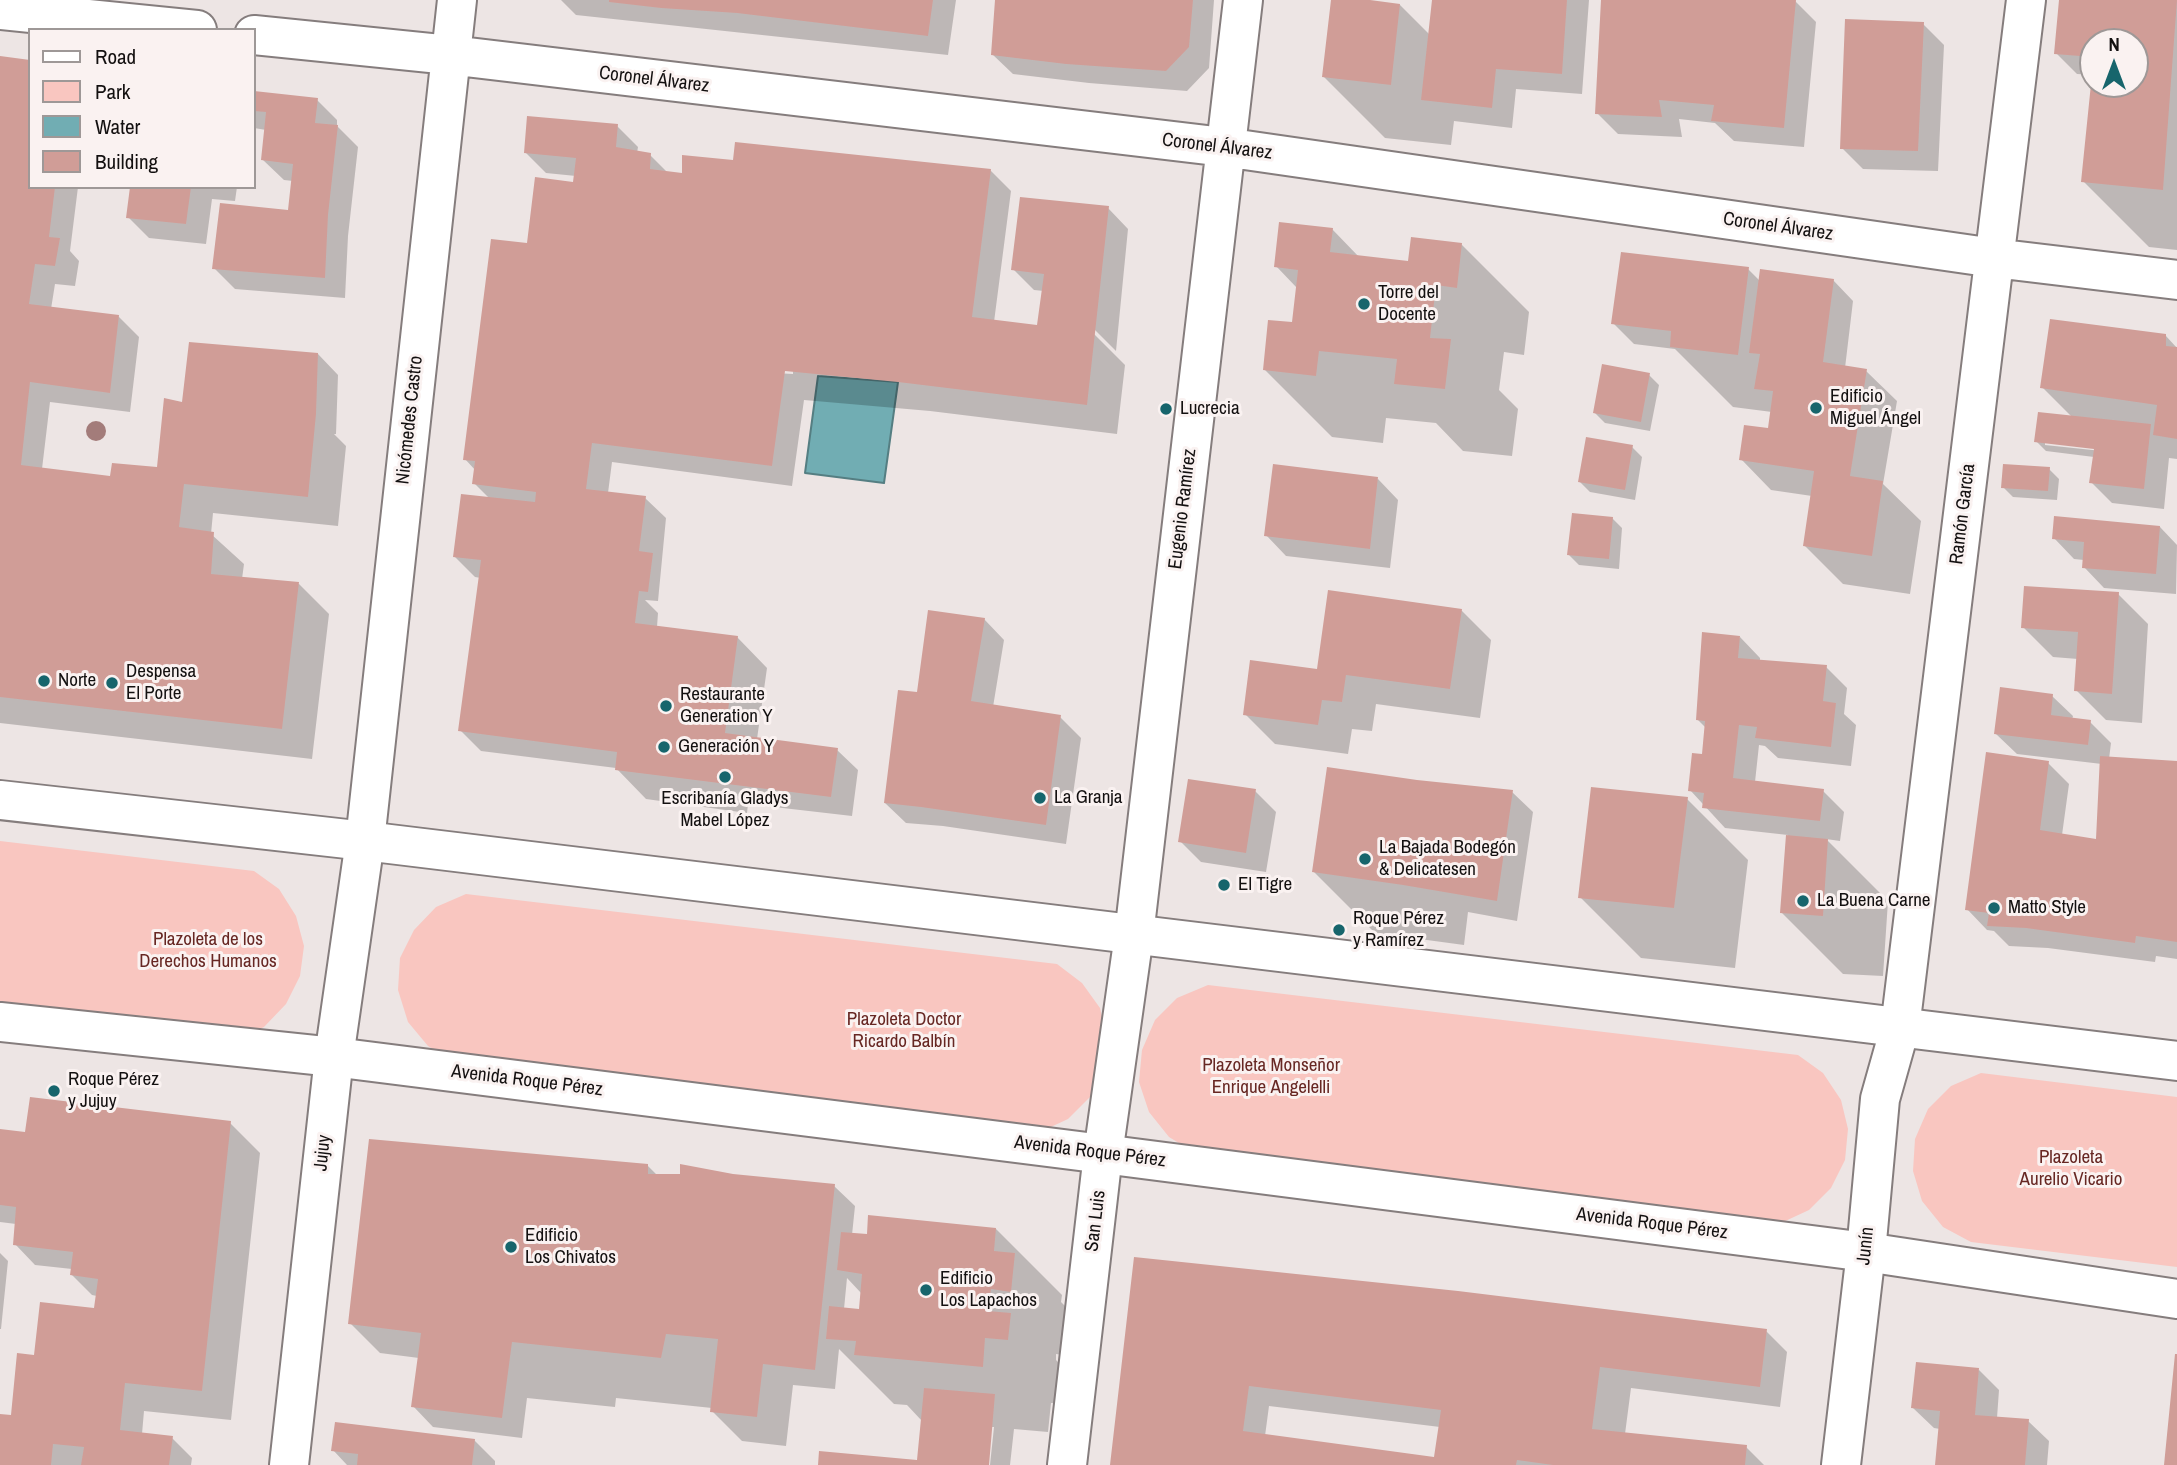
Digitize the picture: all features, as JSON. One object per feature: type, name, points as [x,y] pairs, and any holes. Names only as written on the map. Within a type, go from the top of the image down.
[{"type":"street","name":"Nicómedes Castro","points":[[365,841],[457,0]]},
{"type":"street","name":"Eugenio Ramírez","points":[[1134,935],[1242,0]]},
{"type":"street","name":"Ramón García","points":[[1900,1028],[2026,0]]},
{"type":"street","points":[[0,10],[177,28]]},
{"type":"street","name":"Coronel Álvarez","points":[[256,36],[450,55],[1224,147],[1994,258],[2177,280]]},
{"type":"street","points":[[0,800],[365,841],[2177,1061]]},
{"type":"street","name":"Jujuy","points":[[289,1465],[334,1057],[365,841]]},
{"type":"street","name":"San Luis","points":[[1067,1465],[1103,1154],[1134,935]]},
{"type":"street","name":"Avenida Roque Pérez","points":[[0,1022],[334,1057],[1866,1251],[2177,1299]]},
{"type":"street","name":"Junín","points":[[1841,1465],[1866,1251],[1880,1099],[1900,1028]]},
{"type":"green space","name":"Plazoleta de los Derechos Humanos","points":[[0,841],[254,871],[279,889],[296,916],[304,946],[300,976],[286,1004],[264,1027],[236,1040],[0,1011]]},
{"type":"green space","name":"Plazoleta Doctor Ricardo Balbín","points":[[466,894],[1057,964],[1082,983],[1100,1008],[1107,1039],[1103,1069],[1090,1097],[1068,1119],[1040,1132],[456,1063],[428,1046],[408,1022],[398,990],[400,958],[414,930],[436,907]]},
{"type":"green space","name":"Plazoleta Monseñor Enrique Angelelli","points":[[1208,985],[1798,1055],[1823,1073],[1841,1100],[1848,1129],[1845,1160],[1831,1188],[1809,1210],[1781,1223],[1197,1154],[1169,1137],[1149,1112],[1139,1082],[1142,1050],[1155,1020],[1177,998]]},
{"type":"green space","name":"Plazoleta Aurelio Vicario","points":[[1981,1073],[2177,1097],[2177,1267],[1971,1242],[1943,1227],[1922,1201],[1913,1171],[1915,1139],[1928,1109],[1951,1086]]},
{"type":"water","points":[[818,376],[898,382],[884,483],[805,473]]},
{"type":"building","points":[[609,0],[933,0],[928,36],[737,13],[661,8]]},
{"type":"building","points":[[995,0],[1193,0],[1189,47],[1166,71],[1066,64],[991,55]]},
{"type":"building","points":[[1331,0],[1370,0],[1400,4],[1391,85],[1322,77]]},
{"type":"building","points":[[1432,0],[1567,0],[1562,74],[1496,69],[1492,108],[1421,100]]},
{"type":"building","points":[[1601,0],[1796,0],[1784,128],[1711,121],[1714,105],[1659,100],[1662,117],[1595,114]]},
{"type":"building","points":[[2059,0],[2177,0],[2163,190],[2081,182],[2090,98],[2149,98],[2149,28],[2079,28],[2079,56],[2054,54]]},
{"type":"building","points":[[1845,19],[1924,22],[1918,151],[1840,149]]},
{"type":"building","points":[[0,56],[28,60],[28,189],[55,189],[49,237],[60,238],[55,266],[35,264],[29,304],[119,315],[110,393],[30,382],[21,465],[110,476],[112,463],[157,467],[164,398],[182,402],[189,342],[318,353],[316,414],[308,497],[184,484],[179,527],[214,532],[211,574],[299,582],[282,729],[0,697]]},
{"type":"building","points":[[256,91],[318,98],[315,123],[338,125],[328,215],[325,278],[212,269],[220,203],[288,210],[293,164],[261,160],[266,112],[256,111]]},
{"type":"building","points":[[527,116],[618,124],[616,147],[651,153],[650,169],[682,173],[682,155],[733,160],[735,142],[991,169],[972,317],[1037,325],[1044,274],[1011,270],[1020,197],[1109,206],[1087,405],[785,371],[772,466],[592,443],[586,489],[646,496],[639,551],[653,553],[648,592],[639,591],[635,623],[738,636],[725,733],[838,748],[831,797],[615,770],[617,752],[458,731],[481,560],[453,557],[461,494],[535,502],[536,492],[472,484],[475,461],[463,460],[491,239],[527,243],[535,177],[573,182],[576,158],[524,153]]},
{"type":"building","points":[[130,189],[191,189],[186,224],[126,218]]},
{"type":"building","name":"Torre del Docente","points":[[1279,222],[1333,228],[1330,252],[1408,261],[1411,237],[1462,243],[1457,288],[1436,285],[1430,338],[1451,339],[1445,389],[1394,384],[1397,359],[1319,351],[1316,376],[1263,370],[1268,320],[1292,322],[1298,270],[1274,267]]},
{"type":"building","points":[[1621,252],[1749,267],[1738,355],[1670,347],[1671,331],[1611,324]]},
{"type":"building","points":[[1760,269],[1834,279],[1823,362],[1867,369],[1850,476],[1883,481],[1872,556],[1803,546],[1814,471],[1739,460],[1744,425],[1768,428],[1773,391],[1754,389],[1760,354],[1749,353]]},
{"type":"building","points":[[2050,319],[2166,334],[2166,346],[2177,347],[2177,439],[2153,435],[2157,405],[2040,388]]},
{"type":"building","points":[[1602,364],[1650,373],[1641,422],[1593,413]]},
{"type":"building","points":[[2038,412],[2151,424],[2144,489],[2089,483],[2094,449],[2034,442]]},
{"type":"building","points":[[1586,437],[1633,445],[1625,490],[1578,482]]},
{"type":"building","points":[[1273,464],[1378,477],[1370,549],[1264,536]]},
{"type":"building","points":[[2003,464],[2050,467],[2048,491],[2001,488]]},
{"type":"building","points":[[1572,513],[1613,517],[1609,559],[1567,555]]},
{"type":"building","points":[[2054,516],[2160,526],[2156,574],[2082,568],[2084,542],[2052,539]]},
{"type":"building","points":[[2024,586],[2119,592],[2112,694],[2074,691],[2078,632],[2021,628]]},
{"type":"building","points":[[1328,590],[1462,609],[1450,689],[1346,675],[1342,702],[1322,700],[1318,725],[1243,715],[1250,660],[1317,669]]},
{"type":"building","points":[[928,610],[985,618],[971,701],[1061,715],[1046,825],[884,803],[898,690],[917,692]]},
{"type":"building","points":[[1702,632],[1740,636],[1738,658],[1827,665],[1823,701],[1836,703],[1831,747],[1755,738],[1757,727],[1739,725],[1733,778],[1824,789],[1820,821],[1702,808],[1704,793],[1688,791],[1692,753],[1702,754],[1705,721],[1696,720]]},
{"type":"building","points":[[2000,687],[2053,694],[2051,715],[2091,720],[2088,745],[1994,734]]},
{"type":"building","points":[[1986,752],[2049,761],[2040,830],[2096,839],[2100,756],[2177,761],[2177,942],[2136,936],[2135,943],[2026,928],[1987,926],[1989,913],[1965,910]]},
{"type":"building","points":[[1327,767],[1513,790],[1497,901],[1312,872]]},
{"type":"building","points":[[1188,779],[1256,789],[1246,853],[1178,842]]},
{"type":"building","points":[[1591,787],[1688,797],[1674,908],[1578,898]]},
{"type":"building","points":[[1786,835],[1828,839],[1823,916],[1780,913]]},
{"type":"building","points":[[30,1097],[231,1121],[202,1391],[125,1383],[120,1430],[173,1436],[169,1465],[81,1465],[84,1447],[53,1444],[51,1465],[0,1465],[0,1414],[11,1415],[17,1353],[34,1355],[40,1302],[94,1308],[98,1279],[70,1275],[73,1252],[13,1245],[16,1207],[0,1205],[0,1129],[25,1132]]},
{"type":"building","points":[[369,1139],[648,1164],[648,1174],[680,1174],[680,1164],[733,1174],[835,1184],[815,1370],[763,1364],[757,1417],[710,1412],[718,1339],[666,1334],[661,1358],[512,1342],[502,1418],[411,1407],[421,1333],[348,1324]]},
{"type":"building","name":"Edificio Los Lapachos","points":[[868,1215],[996,1228],[994,1251],[1015,1253],[1011,1292],[991,1289],[988,1311],[1011,1313],[1008,1340],[985,1338],[983,1367],[854,1355],[856,1341],[826,1339],[829,1306],[859,1309],[862,1274],[837,1270],[841,1232],[867,1234]]},
{"type":"building","points":[[1134,1257],[1458,1291],[1767,1329],[1760,1387],[1600,1367],[1592,1429],[1747,1445],[1745,1465],[1553,1465],[1517,1460],[1516,1465],[1110,1465]],"holes":[[[1249,1386],[1441,1410],[1434,1457],[1243,1431]]]},
{"type":"building","points":[[2175,1354],[2177,1465],[2164,1465]]},
{"type":"building","points":[[1916,1362],[1979,1368],[1975,1415],[2029,1419],[2025,1465],[1935,1465],[1940,1411],[1911,1408]]},
{"type":"building","points":[[924,1388],[995,1394],[989,1465],[818,1465],[819,1451],[917,1460]]},
{"type":"building","points":[[335,1422],[475,1439],[472,1465],[357,1465],[358,1454],[331,1451]]},
{"type":"place","name":"Torre del Docente","points":[[1364,304]]},
{"type":"place","name":"Edificio Miguel Ángel","points":[[1816,408]]},
{"type":"place","name":"Lucrecia","points":[[1166,409]]},
{"type":"place","name":"Norte","points":[[44,681]]},
{"type":"place","name":"Despensa El Porte","points":[[112,683]]},
{"type":"place","name":"Restaurante Generation Y","points":[[666,706]]},
{"type":"place","name":"Generación Y","points":[[664,747]]},
{"type":"place","name":"Escribanía Gladys Mabel López","points":[[725,777]]},
{"type":"place","name":"La Granja","points":[[1040,798]]},
{"type":"place","name":"La Bajada Bodegón & Delicatesen","points":[[1365,859]]},
{"type":"place","name":"El Tigre","points":[[1224,885]]},
{"type":"place","name":"La Buena Carne","points":[[1803,901]]},
{"type":"place","name":"Matto Style","points":[[1994,908]]},
{"type":"place","name":"Roque Pérez y Ramírez","points":[[1339,930]]},
{"type":"place","name":"Roque Pérez y Jujuy","points":[[54,1091]]},
{"type":"place","name":"Edificio Los Chivatos","points":[[511,1247]]},
{"type":"place","name":"Edificio Los Lapachos","points":[[926,1290]]}]
